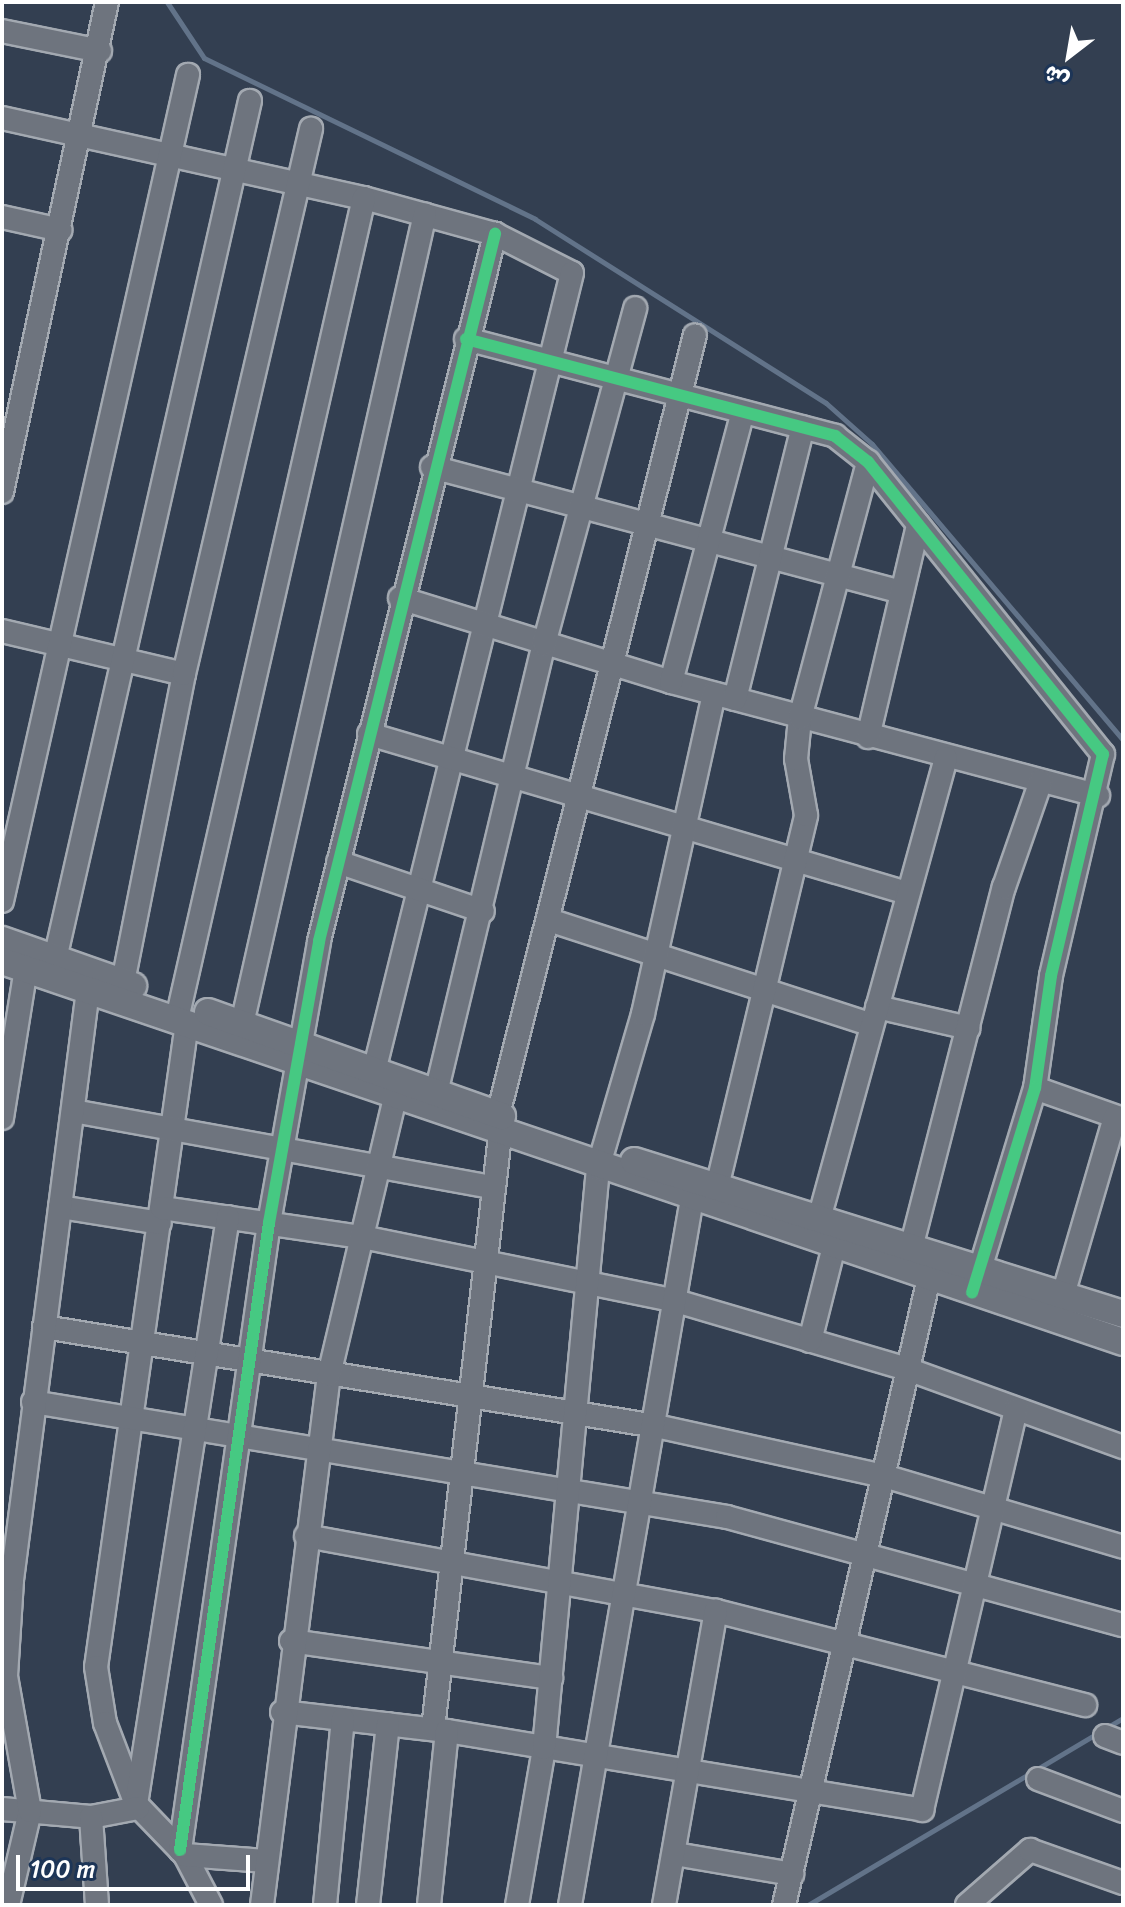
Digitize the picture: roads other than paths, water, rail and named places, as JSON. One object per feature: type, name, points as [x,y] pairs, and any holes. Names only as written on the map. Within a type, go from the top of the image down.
[{"type":"main road","points":[[2,940],[28,959],[88,990],[182,1015],[298,1054],[374,1071],[436,1093],[499,1125]]},
{"type":"main road","points":[[28,959],[123,982],[182,1015],[242,1024],[298,1054],[395,1098],[499,1125],[600,1160],[692,1199],[929,1278],[1063,1295],[1123,1314]]},
{"type":"main road","points":[[600,1160],[717,1187],[911,1248],[976,1282],[1123,1342]]},
{"type":"street","points":[[2,492],[83,134],[107,2]]},
{"type":"street","points":[[2,31],[100,51]]},
{"type":"street","points":[[2,901],[174,151],[188,75]]},
{"type":"street","points":[[2,1118],[28,959],[124,662],[250,101]]},
{"type":"street","points":[[2,118],[174,151],[425,214],[495,234],[572,273],[483,625],[421,892],[374,1071]]},
{"type":"street","points":[[123,982],[184,674],[311,129]]},
{"type":"street","points":[[211,1905],[182,1852],[137,1806],[105,1723],[96,1667],[174,1127],[182,1015],[364,198]]},
{"type":"street","points":[[242,1024],[425,214]]},
{"type":"street","points":[[2,217],[61,230]]},
{"type":"street","points":[[182,1852],[269,1223],[298,1054],[338,862],[400,598],[495,234]]},
{"type":"street","points":[[436,1093],[516,774],[544,644],[635,308]]},
{"type":"street","points":[[429,1905],[442,1660],[471,1397],[481,1259],[499,1125],[552,921],[578,790],[643,528],[695,335]]},
{"type":"street","points":[[466,339],[835,436],[868,462],[1103,754],[1123,766]]},
{"type":"street","points":[[671,682],[743,412]]},
{"type":"street","points":[[517,1905],[544,1748],[600,1160],[685,826],[771,556],[803,427]]},
{"type":"street","points":[[717,1187],[806,815],[796,759],[800,718],[868,462]]},
{"type":"street","points":[[432,467],[581,512],[771,556],[902,592]]},
{"type":"street","points":[[868,737],[918,525]]},
{"type":"street","points":[[400,598],[671,682],[946,758],[1098,796]]},
{"type":"street","points":[[2,631],[184,674]]},
{"type":"street","points":[[369,734],[578,790],[795,861],[907,893]]},
{"type":"street","points":[[976,1282],[1035,1088],[1051,976],[1098,796],[1103,754]]},
{"type":"street","points":[[819,1219],[946,758]]},
{"type":"street","points":[[911,1248],[969,1028],[1041,781]]},
{"type":"street","points":[[338,862],[483,911]]},
{"type":"street","points":[[552,921],[763,993],[874,1016],[969,1028]]},
{"type":"street","points":[[8,1905],[30,1811],[6,1676],[33,1402],[88,990]]},
{"type":"street","points":[[1035,1088],[1119,1118],[1063,1295]]},
{"type":"street","points":[[262,1905],[282,1712],[329,1375],[395,1098]]},
{"type":"street","points":[[73,1111],[492,1187]]},
{"type":"street","points":[[570,1905],[656,1426],[692,1199]]},
{"type":"street","points":[[60,1207],[228,1217],[362,1237],[676,1301],[910,1370],[1123,1447]]},
{"type":"street","points":[[137,1806],[228,1217]]},
{"type":"street","points":[[810,1341],[834,1246]]},
{"type":"street","points":[[675,1854],[788,1890],[846,1640],[870,1551],[929,1278]]},
{"type":"street","points":[[44,1327],[656,1426],[884,1476],[991,1505],[1123,1547]]},
{"type":"street","points":[[33,1402],[240,1435],[461,1477],[642,1502],[870,1551],[1123,1625]]},
{"type":"street","points":[[282,1712],[440,1730],[598,1759],[813,1790],[922,1810],[976,1583],[991,1505],[1016,1410]]},
{"type":"street","points":[[306,1536],[562,1579],[716,1611],[846,1640],[1085,1705]]},
{"type":"street","points":[[664,1905],[716,1611]]},
{"type":"street","points":[[291,1641],[442,1660],[551,1678]]},
{"type":"street","points":[[325,1905],[343,1719]]},
{"type":"street","points":[[368,1905],[388,1724]]},
{"type":"street","points":[[1038,1779],[1123,1811]]},
{"type":"street","points":[[2,1809],[91,1817],[137,1806]]},
{"type":"street","points":[[91,1817],[97,1905]]},
{"type":"street","points":[[967,1905],[1030,1850],[1123,1883]]},
{"type":"street","points":[[182,1852],[266,1861]]},
{"type":"waterway","points":[[167,2],[204,58],[535,219],[826,403],[872,444],[1123,740]]},
{"type":"waterway","points":[[808,1905],[1123,1718]]}]
